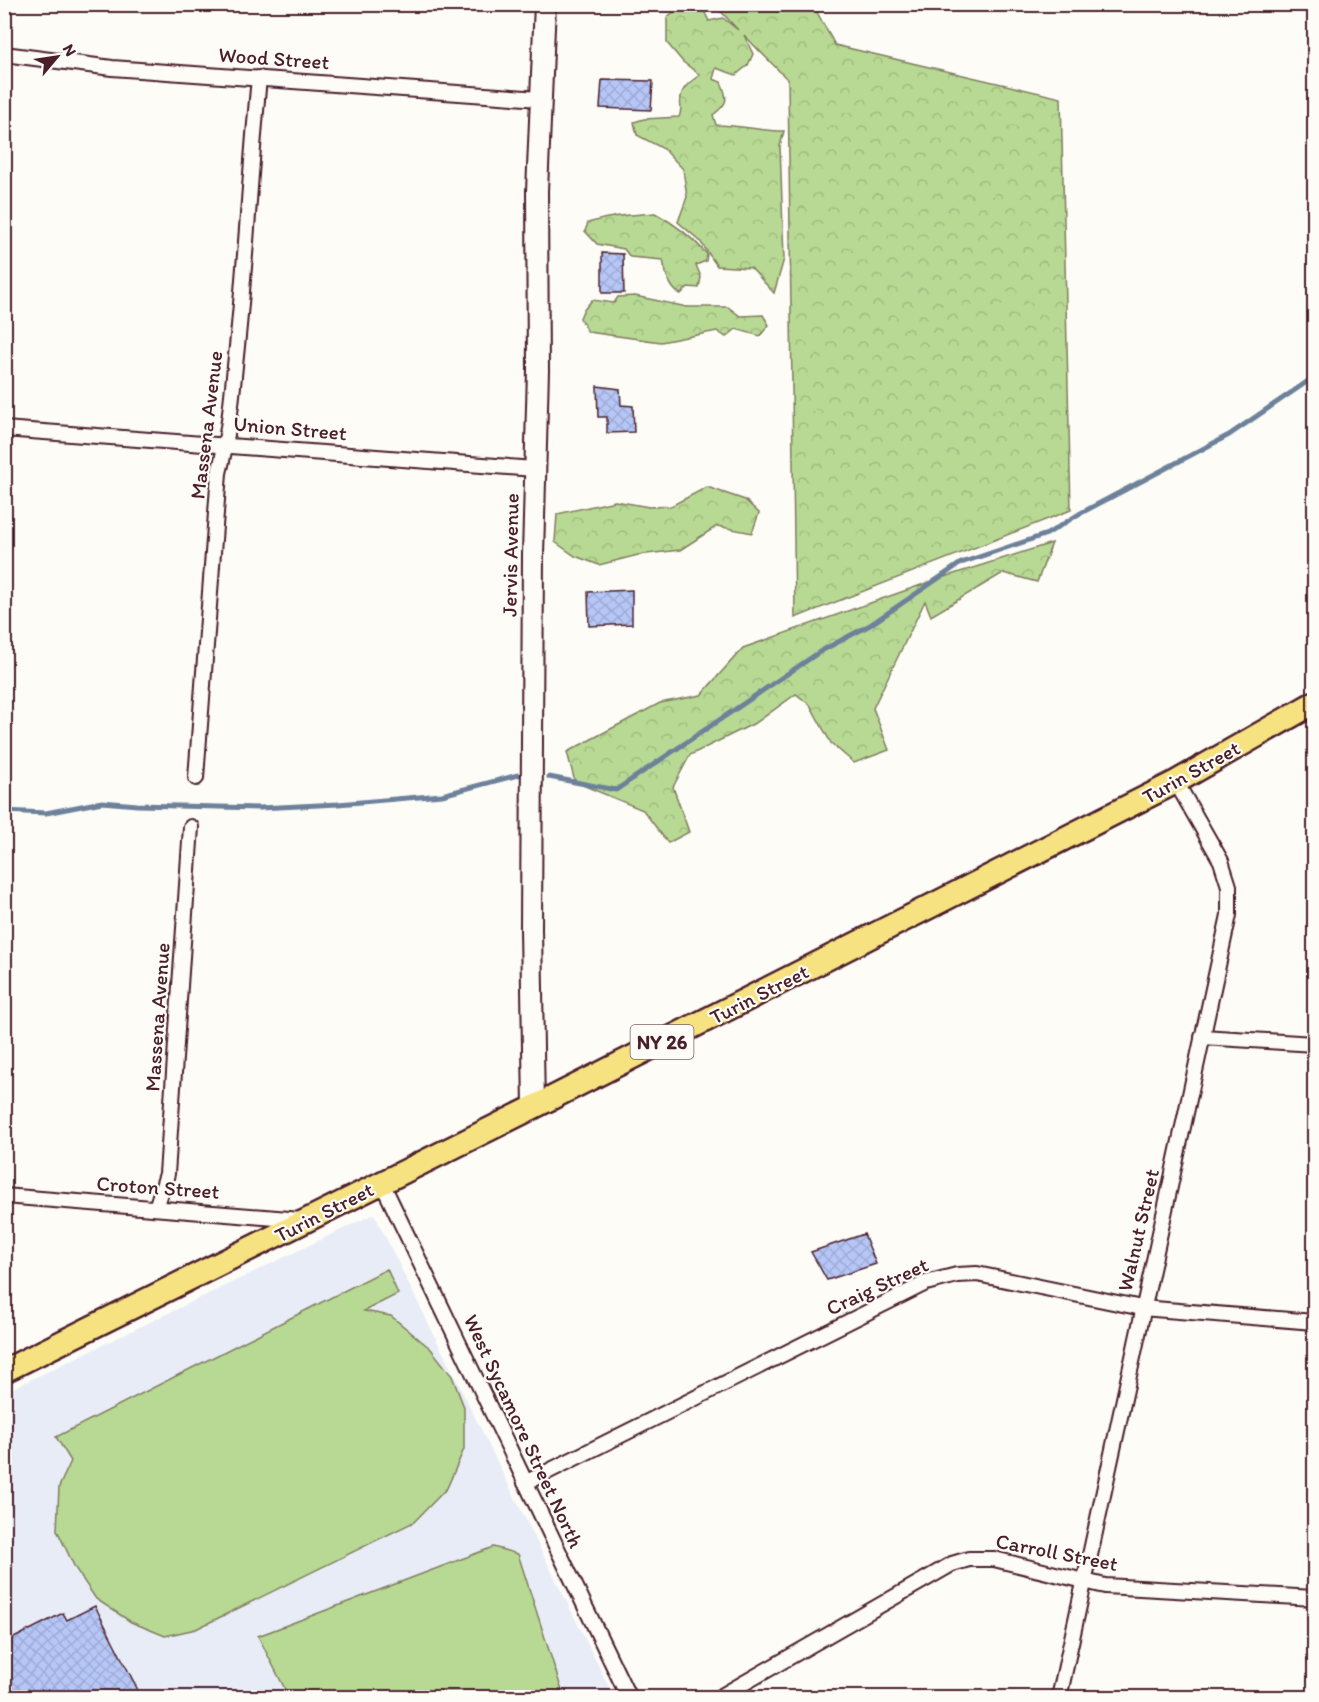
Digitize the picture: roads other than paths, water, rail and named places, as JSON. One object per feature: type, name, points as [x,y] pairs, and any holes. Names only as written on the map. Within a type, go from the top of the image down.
[{"type":"main road","name":"Turin Street","points":[[4,1371],[534,1107],[1176,782],[1314,704]]},
{"type":"street","name":"Jervis Avenue","points":[[534,1107],[531,929],[533,555],[538,370],[537,191],[545,4]]},
{"type":"street","name":"Wood Street","points":[[4,54],[112,68],[540,99]]},
{"type":"street","name":"Massena Avenue","points":[[196,778],[219,473],[226,444],[242,305],[250,166],[260,78]]},
{"type":"street","name":"Union Street","points":[[4,429],[535,469]]},
{"type":"street","name":"Walnut Street","points":[[1059,1698],[1228,915],[1229,886],[1221,861],[1176,782]]},
{"type":"street","name":"Massena Avenue","points":[[156,1208],[167,1174],[191,827]]},
{"type":"street","points":[[1202,1038],[1314,1044]]},
{"type":"street","name":"West Sycamore Street North","points":[[382,1183],[628,1698]]},
{"type":"street","name":"Croton Street","points":[[4,1196],[308,1220]]},
{"type":"street","name":"Craig Street","points":[[525,1482],[926,1283],[957,1275],[977,1274],[1142,1308],[1314,1322]]},
{"type":"street","name":"Carroll Street","points":[[718,1698],[952,1564],[969,1559],[994,1558],[1105,1586],[1314,1598]]},
{"type":"waterway","points":[[549,777],[616,790],[821,651],[870,625],[961,563],[1047,534],[1079,514],[1229,435],[1314,377]]},
{"type":"waterway","points":[[4,811],[46,813],[102,802],[260,808],[338,804],[442,795],[518,775]]}]
